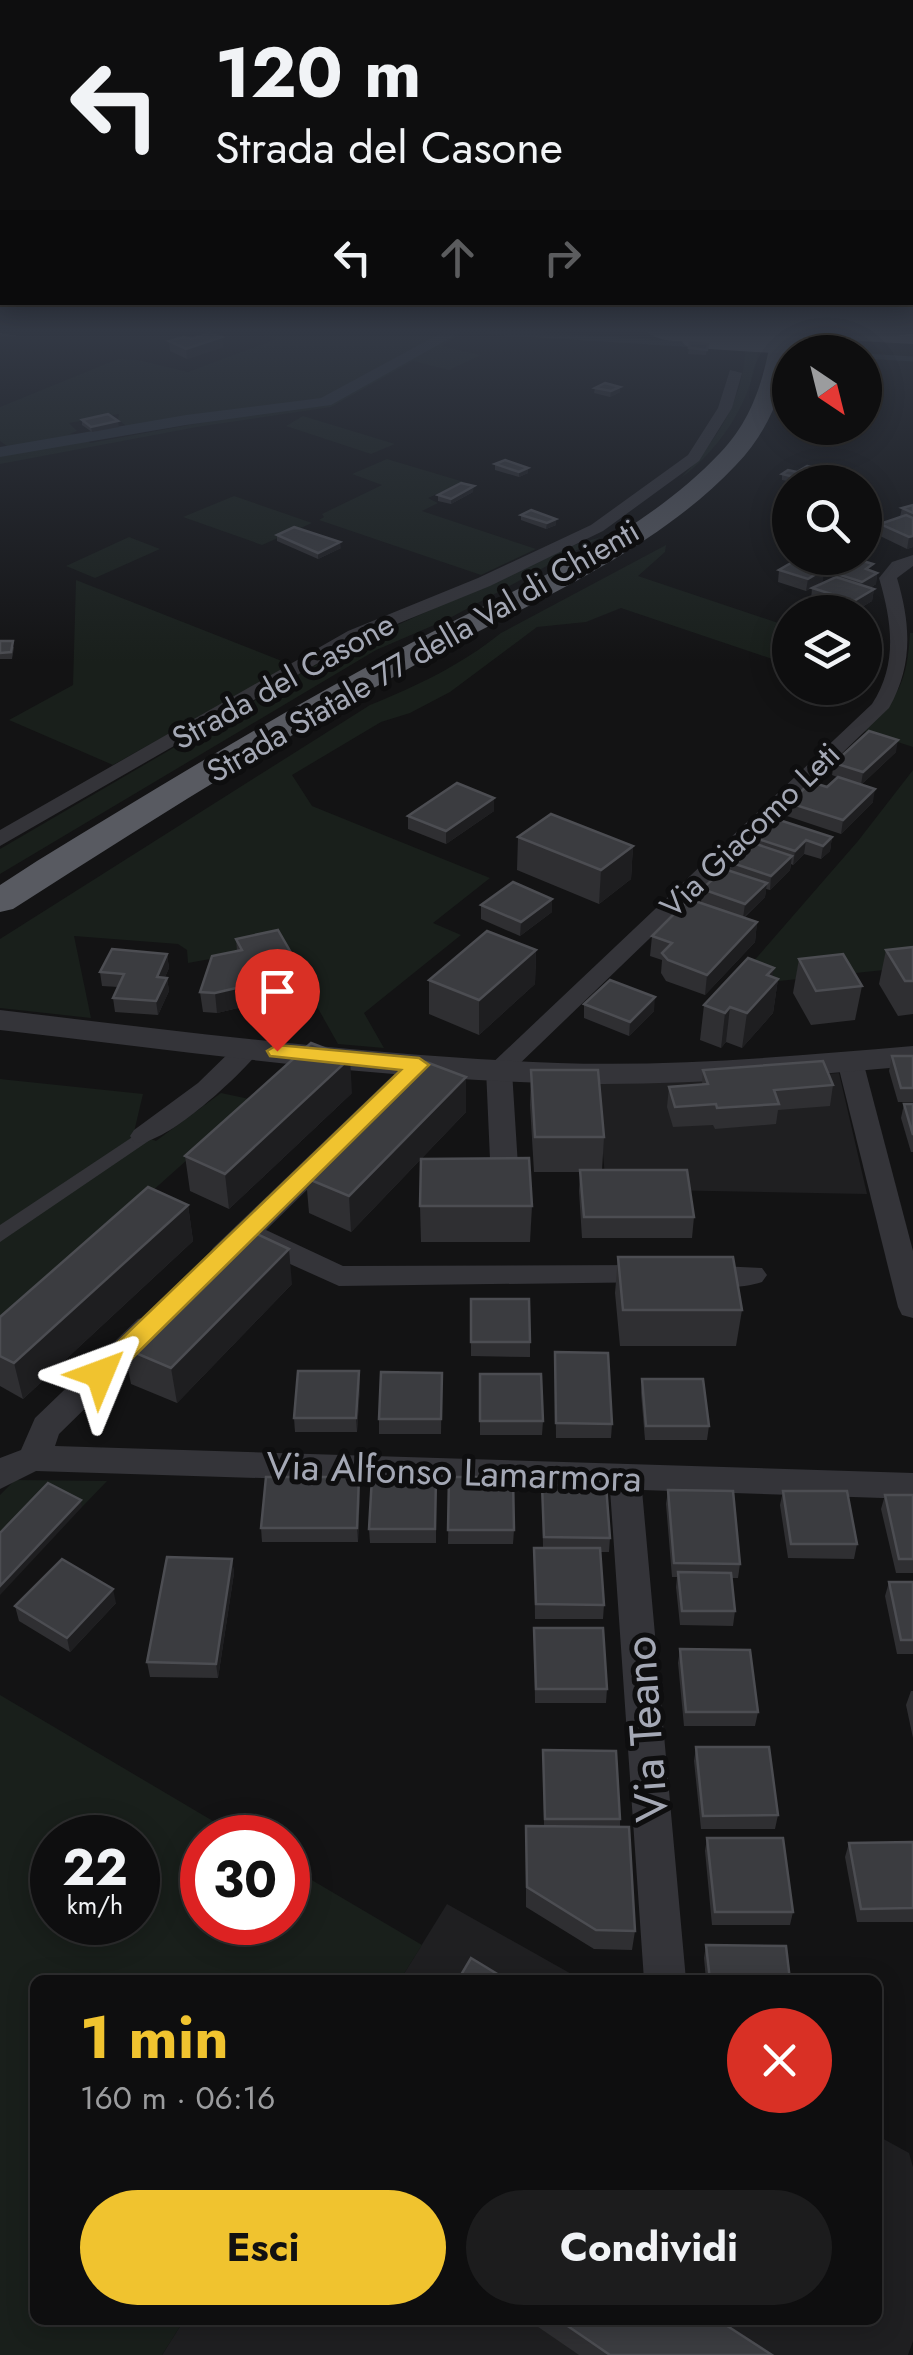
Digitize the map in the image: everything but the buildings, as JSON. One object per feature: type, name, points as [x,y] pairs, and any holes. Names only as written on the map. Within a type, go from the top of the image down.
[{"type":"highway","name":"Strada Statale 77 della Val di Chienti","points":[[0,901],[321,705],[620,542],[714,473],[740,442]]},
{"type":"highway","name":"Strada Statale 77 della Val di Chienti","points":[[0,925],[307,732],[638,548],[732,478],[763,442]]},
{"type":"street","name":"Strada del Casone","points":[[0,839],[354,635],[469,588],[597,528],[694,458],[704,442]]},
{"type":"street","name":"Via Giacomo Leti","points":[[499,1069],[879,708],[894,686],[900,662],[901,626],[888,578],[898,566],[913,560]]},
{"type":"street","points":[[0,1020],[419,1065],[499,1069],[651,1073],[913,1056]]},
{"type":"street","points":[[0,1236],[207,1089],[249,1048]]},
{"type":"street","points":[[850,1061],[913,1307]]},
{"type":"street","points":[[196,1282],[419,1065]]},
{"type":"street","points":[[499,1069],[505,1182]]},
{"type":"street","points":[[246,1232],[340,1276],[752,1276]]},
{"type":"street","points":[[34,1458],[46,1428],[168,1308]]},
{"type":"street","name":"Via Alfonso Lamarmora","points":[[0,1476],[7,1468],[34,1458],[913,1486]]},
{"type":"street","name":"Via Teano","points":[[625,1477],[664,1975]]},
{"type":"shaded area","points":[[1,442],[118,442],[0,464],[0,448],[7,446]]},
{"type":"shaded area","points":[[334,442],[395,444],[371,454]]},
{"type":"shaded area","points":[[710,442],[718,442],[681,478]]},
{"type":"shaded area","points":[[387,459],[464,482],[428,498],[438,503],[422,511],[536,549],[481,575],[319,520],[324,517],[322,514],[382,485],[352,474]]},
{"type":"shaded area","points":[[234,496],[312,523],[262,545],[183,517]]},
{"type":"shaded area","points":[[129,537],[160,549],[95,578],[66,566]]},
{"type":"shaded area","points":[[601,537],[446,620],[376,650],[0,874],[0,849],[336,653],[571,546]]},
{"type":"shaded area","points":[[666,545],[665,552],[638,576],[772,621],[772,659],[621,608],[586,622],[537,627],[450,692],[410,713],[381,722],[292,775],[312,806],[490,878],[433,923],[461,935],[364,1013],[384,1048],[338,1044],[283,946],[188,963],[187,950],[178,944],[74,936],[91,1018],[0,1008],[0,939],[370,705],[438,674],[501,633]]},
{"type":"shaded area","points":[[76,580],[292,665],[113,765],[9,720],[73,685]]},
{"type":"shaded area","points":[[910,633],[913,747],[864,731],[899,688]]},
{"type":"shaded area","points":[[913,770],[913,967],[732,986],[858,841]]},
{"type":"shaded area","points":[[839,1073],[867,1194],[606,1189],[597,1082]]},
{"type":"shaded area","points":[[0,1079],[143,1094],[134,1132],[156,1141],[221,1093],[254,1100],[0,1327]]},
{"type":"shaded area","points":[[15,1480],[107,1481],[82,1507],[50,1490],[0,1542],[0,1495]]},
{"type":"shaded area","points":[[0,1695],[203,1815],[180,1815],[180,1945],[310,1945],[310,1879],[422,1945],[403,1975],[30,1975],[30,2325],[181,2325],[162,2355],[0,2355]]},
{"type":"shaded area","points":[[447,1904],[573,1975],[403,1975]]},
{"type":"shaded area","points":[[882,2138],[909,2153],[913,2167],[913,2341],[908,2355],[162,2355],[181,2325],[882,2325]]},
{"type":"waterway","points":[[0,452],[59,442]]},
{"type":"route","points":[[100,1374],[419,1065],[277,1051]]}]
